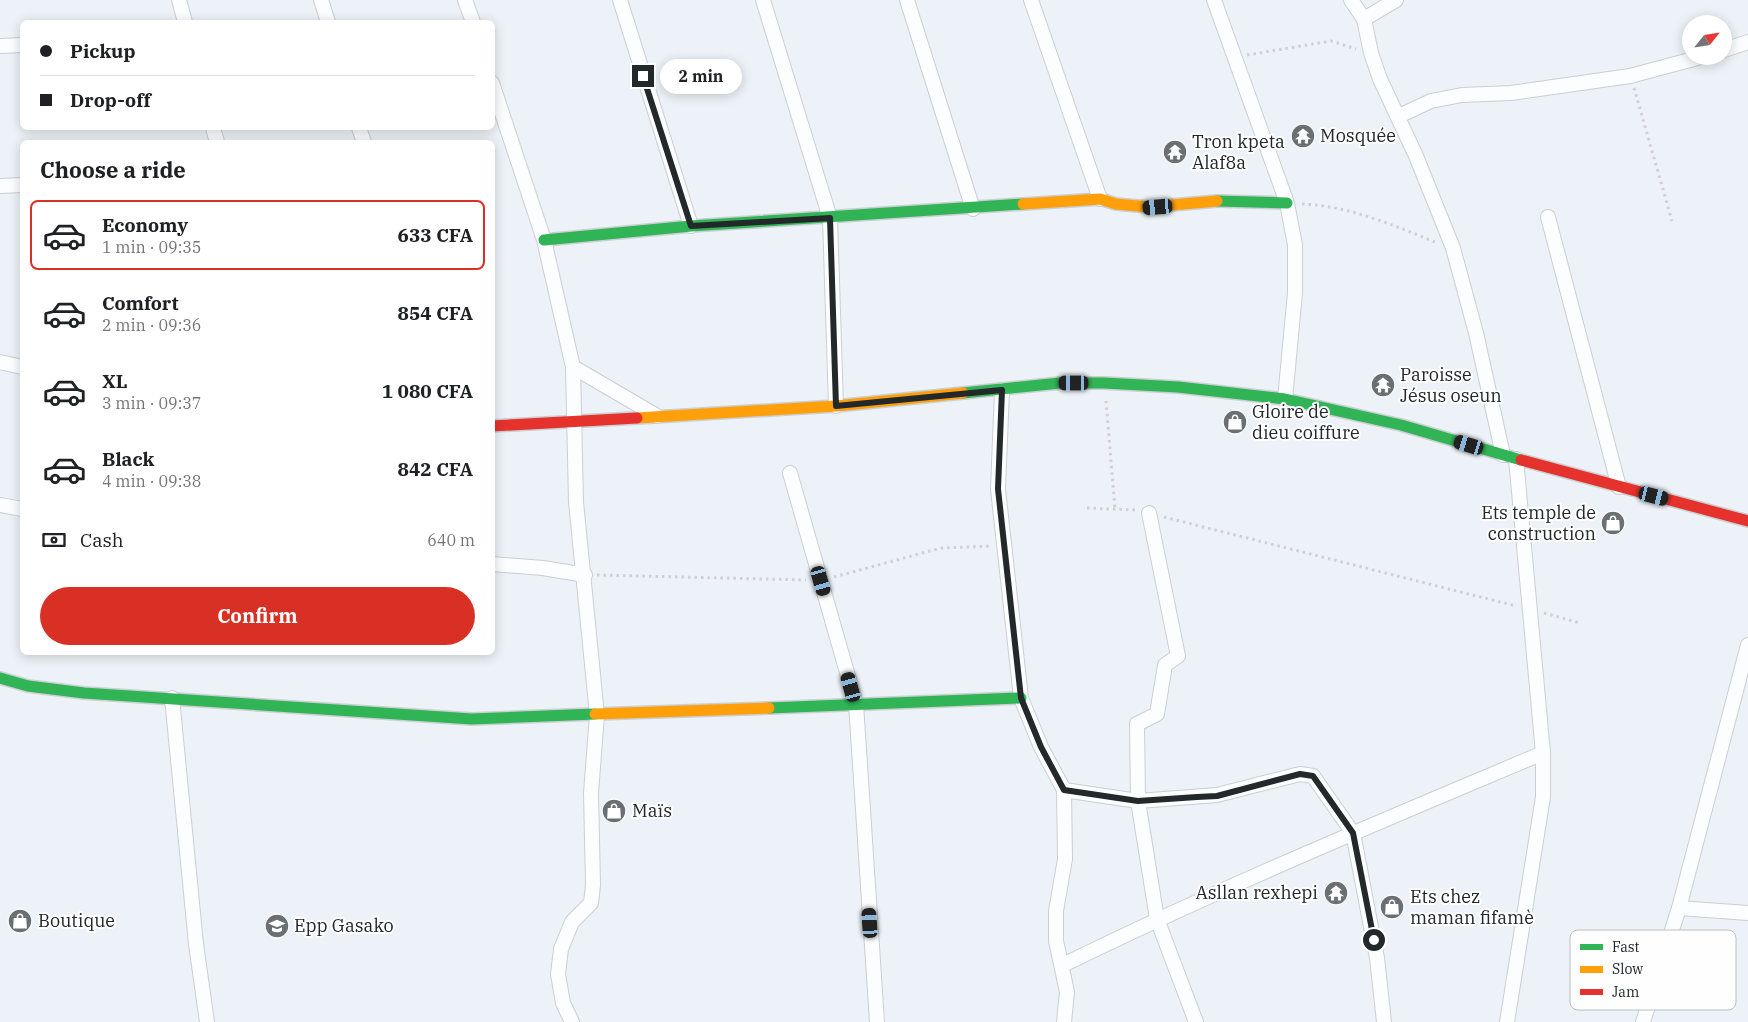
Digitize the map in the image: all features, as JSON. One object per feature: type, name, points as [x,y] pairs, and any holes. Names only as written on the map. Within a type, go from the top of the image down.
[{"type":"street","points":[[179,0],[184,20]]},
{"type":"street","points":[[321,0],[327,20]]},
{"type":"street","points":[[465,0],[472,20]]},
{"type":"street","points":[[620,0],[691,226]]},
{"type":"street","points":[[763,0],[830,218],[836,406]]},
{"type":"street","points":[[907,0],[973,209]]},
{"type":"street","points":[[1031,0],[1100,199]]},
{"type":"street","points":[[1214,0],[1287,203],[1294,245],[1295,292],[1285,399]]},
{"type":"street","points":[[1351,0],[1364,19],[1371,53],[1380,80],[1399,116],[1453,248],[1509,457],[1528,609],[1543,753],[1543,797],[1507,1022]]},
{"type":"street","points":[[1364,19],[1396,0]]},
{"type":"street","points":[[1732,47],[1748,42]]},
{"type":"street","points":[[0,46],[20,45]]},
{"type":"street","points":[[1399,116],[1432,101],[1462,95],[1511,93],[1630,76],[1682,62]]},
{"type":"street","points":[[495,92],[544,240],[573,366],[576,502],[585,575],[597,715],[591,793],[593,885],[591,903],[572,922],[561,949],[558,974],[563,1003],[572,1022]]},
{"type":"street","points":[[0,186],[20,185]]},
{"type":"street","points":[[544,240],[691,226],[973,209],[1100,199],[1117,206],[1138,208],[1234,200],[1287,203]]},
{"type":"street","points":[[1548,217],[1619,487]]},
{"type":"street","points":[[0,362],[20,367]]},
{"type":"street","points":[[573,366],[658,416]]},
{"type":"street","points":[[495,426],[836,406],[1060,383],[1104,382],[1178,387],[1285,399],[1401,425],[1509,457],[1748,521]]},
{"type":"street","points":[[1002,390],[998,489],[1021,698],[1041,747],[1064,790],[1065,858],[1056,911],[1056,941],[1063,965],[1067,992],[1064,1022]]},
{"type":"street","points":[[790,473],[856,704],[877,1022]]},
{"type":"street","points":[[0,505],[20,509]]},
{"type":"street","points":[[1149,513],[1178,656],[1165,665],[1157,714],[1137,724],[1138,801],[1157,919],[1196,1022]]},
{"type":"street","points":[[495,564],[544,568],[585,575]]},
{"type":"street","points":[[1672,930],[1748,646]]},
{"type":"street","points":[[0,678],[28,686],[84,693],[472,718],[597,715],[1021,698]]},
{"type":"street","points":[[172,698],[196,944],[208,1022]]},
{"type":"street","points":[[1063,965],[1157,919],[1353,833],[1543,753]]},
{"type":"street","points":[[1064,790],[1138,801],[1217,796],[1300,774],[1313,776],[1353,833],[1377,958],[1384,1022]]},
{"type":"street","points":[[1679,908],[1748,913]]},
{"type":"street","points":[[1644,1022],[1648,1010]]},
{"type":"path","points":[[1234,58],[1331,41],[1371,53]]},
{"type":"path","points":[[1630,76],[1672,221]]},
{"type":"path","points":[[1287,203],[1335,208],[1382,221],[1453,248]]},
{"type":"path","points":[[1104,382],[1115,509]]},
{"type":"path","points":[[1087,508],[1149,513],[1580,623]]},
{"type":"path","points":[[585,575],[821,581],[941,548],[1005,546]]},
{"type":"traffic: fast","points":[[1217,201],[1287,203]]},
{"type":"traffic: fast","points":[[544,240],[691,226],[1023,204]]},
{"type":"traffic: fast","points":[[963,393],[1060,383],[1104,383],[1178,387],[1285,399],[1401,425],[1521,460]]},
{"type":"traffic: fast","points":[[0,678],[28,686],[84,693],[472,719],[595,714]]},
{"type":"traffic: fast","points":[[769,708],[1021,698]]},
{"type":"traffic: slow","points":[[1023,204],[1100,199],[1116,204],[1149,207],[1217,201]]},
{"type":"traffic: slow","points":[[637,418],[836,406],[963,393]]},
{"type":"traffic: slow","points":[[595,714],[769,708]]},
{"type":"traffic: jam","points":[[495,426],[637,418]]},
{"type":"traffic: jam","points":[[1521,460],[1748,521]]},
{"type":"place","name":"Mosquée","points":[[1303,136]]},
{"type":"place","name":"Tron kpeta Alaf8a","points":[[1175,152]]},
{"type":"place","name":"Paroisse Jésus oseun","points":[[1383,385]]},
{"type":"place","name":"Gloire de dieu coiffure","points":[[1235,422]]},
{"type":"place","name":"Ets temple de construction","points":[[1613,523]]},
{"type":"place","name":"Maïs","points":[[614,811]]},
{"type":"place","name":"Asllan rexhepi","points":[[1336,893]]},
{"type":"place","name":"Ets chez maman fifamè","points":[[1392,907]]},
{"type":"place","name":"Boutique","points":[[20,921]]},
{"type":"place","name":"Epp Gasako","points":[[277,926]]},
{"type":"route","points":[[643,76],[691,226],[830,218],[836,406],[1002,390],[998,489],[1021,698],[1041,747],[1064,790],[1138,801],[1217,796],[1300,774],[1313,776],[1353,833],[1374,940]]}]
